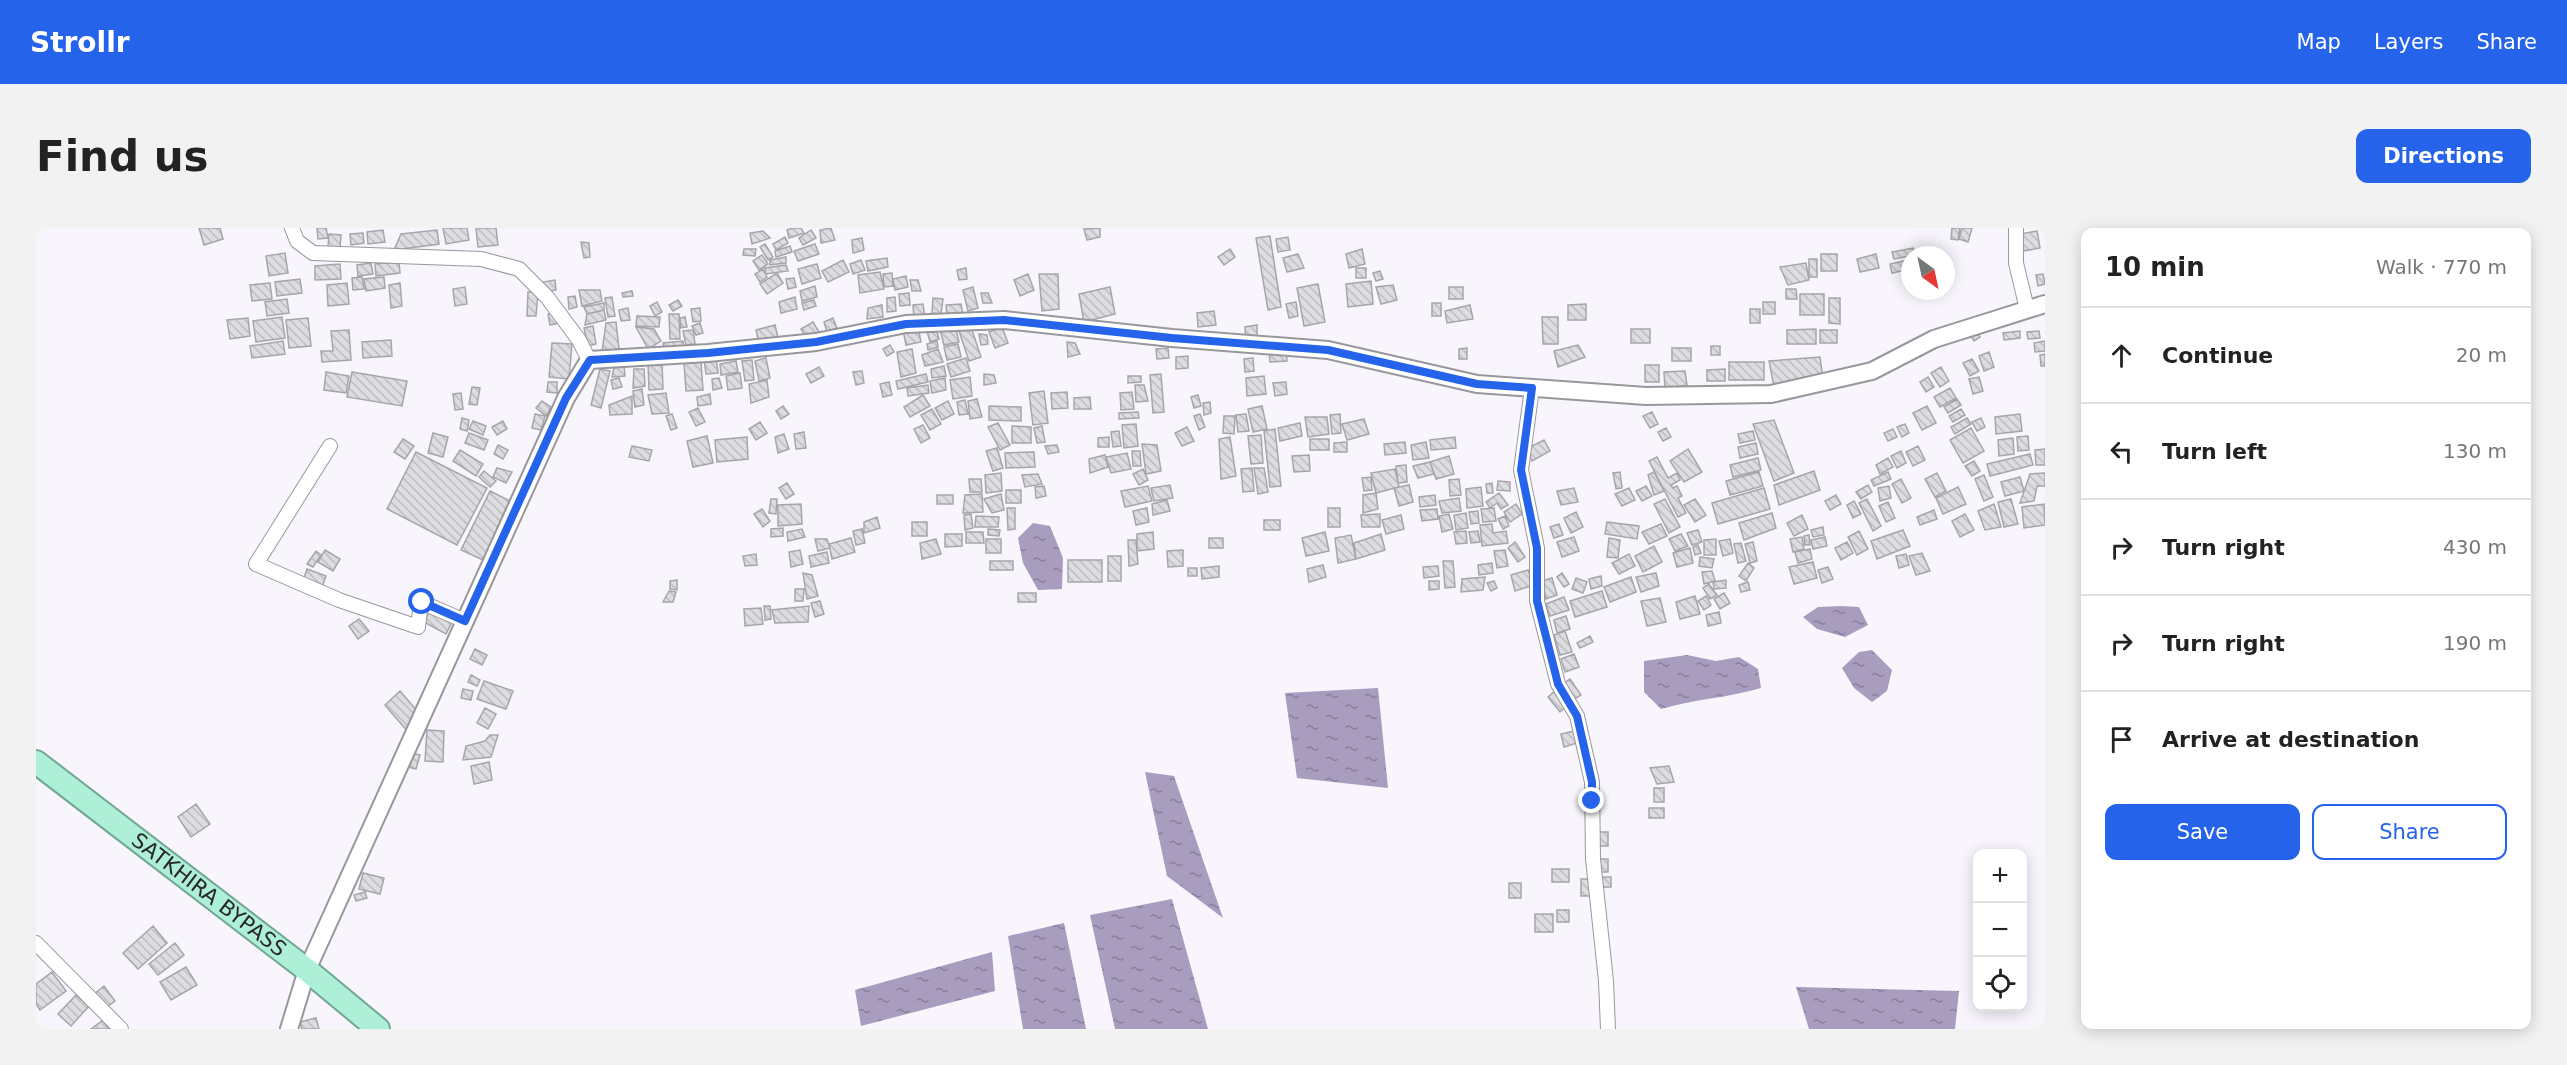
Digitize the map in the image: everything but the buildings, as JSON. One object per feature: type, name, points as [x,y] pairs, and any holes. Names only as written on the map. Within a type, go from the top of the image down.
[{"type":"highway","name":"SATKHIRA BYPASS","points":[[36,762],[307,970],[378,1029]]},
{"type":"street","points":[[292,228],[297,241],[313,253],[481,259],[519,269],[547,297],[579,340],[590,360]]},
{"type":"street","points":[[2016,228],[2016,263],[2027,309]]},
{"type":"street","points":[[590,360],[708,353],[816,342],[906,324],[1004,320],[1172,338],[1328,350],[1477,384],[1646,396],[1771,394],[1872,371],[1934,339],[2045,304]]},
{"type":"street","points":[[289,1029],[307,970],[566,398],[590,360]]},
{"type":"street","points":[[1532,388],[1521,470],[1537,548],[1537,601],[1558,684],[1577,716],[1592,782],[1593,859],[1606,981],[1608,1029]]},
{"type":"street","points":[[330,446],[256,564],[339,600],[418,627],[422,602],[465,621]]},
{"type":"street","points":[[36,943],[121,1029]]},
{"type":"water","points":[[1033,523],[1050,526],[1063,558],[1062,589],[1038,590],[1023,563],[1018,538]]},
{"type":"water","points":[[1818,607],[1859,607],[1868,625],[1845,637],[1817,629],[1803,617]]},
{"type":"water","points":[[1872,650],[1892,670],[1887,691],[1872,702],[1854,688],[1842,668],[1859,652]]},
{"type":"water","points":[[1687,655],[1716,661],[1739,657],[1758,669],[1761,688],[1661,709],[1644,692],[1644,661]]},
{"type":"water","points":[[1378,688],[1388,788],[1297,778],[1285,693]]},
{"type":"water","points":[[1145,772],[1174,776],[1223,918],[1167,876]]},
{"type":"water","points":[[1172,899],[1208,1029],[1115,1029],[1090,915]]},
{"type":"water","points":[[1064,923],[1086,1029],[1023,1029],[1008,936]]},
{"type":"water","points":[[992,952],[995,991],[861,1026],[855,990]]},
{"type":"water","points":[[1796,987],[1959,991],[1955,1029],[1809,1029]]},
{"type":"route","points":[[422,602],[465,621],[566,398],[590,360],[708,353],[816,342],[906,324],[1004,320],[1172,338],[1328,350],[1477,384],[1532,388],[1521,470],[1537,548],[1537,601],[1558,684],[1577,716],[1592,782],[1592,801]]}]
